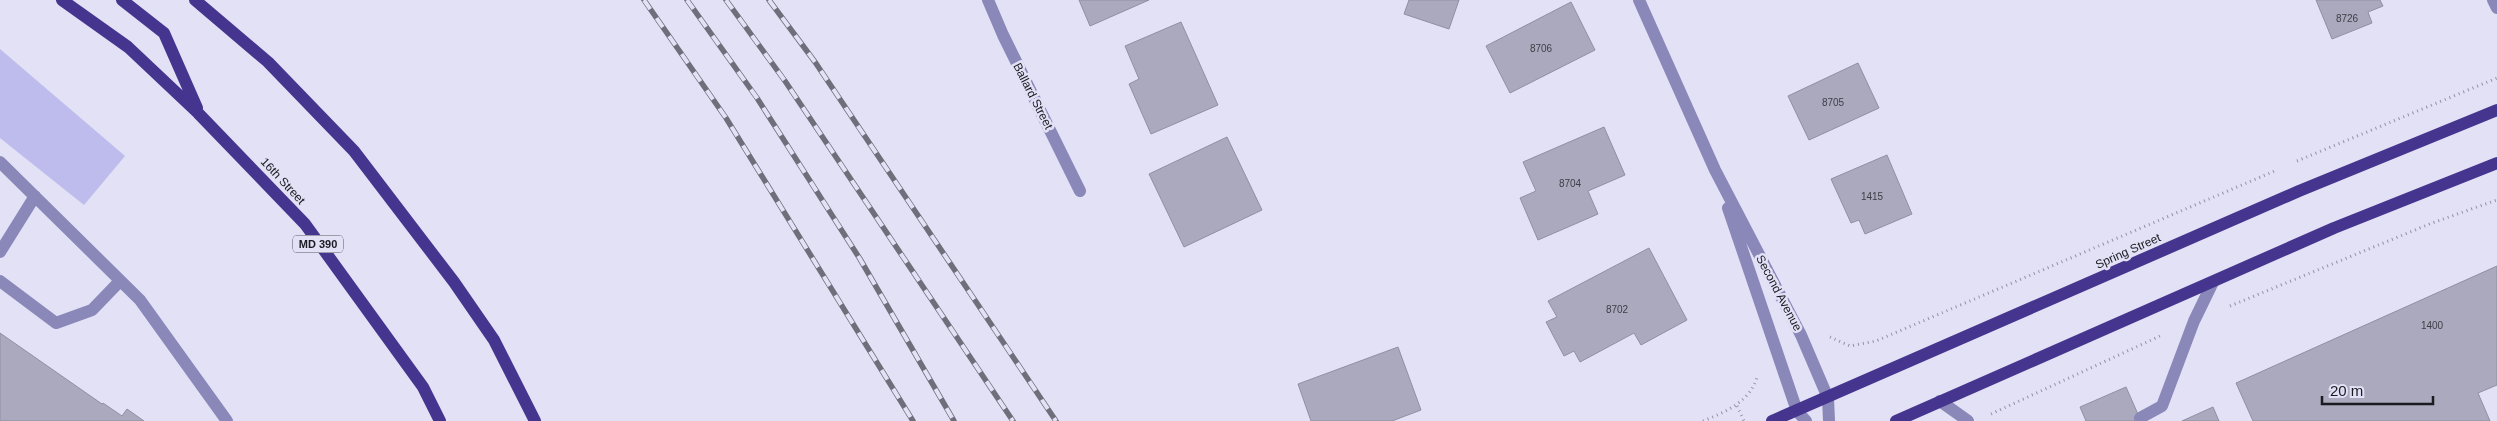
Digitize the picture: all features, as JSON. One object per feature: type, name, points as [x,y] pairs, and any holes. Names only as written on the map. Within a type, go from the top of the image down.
[{"type":"main road","name":"16th Street","points":[[62,0],[128,47],[198,113],[305,224],[423,387],[440,421]]},
{"type":"main road","points":[[122,0],[164,33],[198,113]]},
{"type":"main road","points":[[195,0],[268,62],[354,151],[448,274],[494,340],[535,421]]},
{"type":"main road","name":"Spring Street","points":[[1772,421],[2299,191],[2497,110]]},
{"type":"main road","points":[[1896,421],[2334,228],[2497,164]]},
{"type":"street","name":"Ballard Street","points":[[988,0],[1002,35],[1080,191]]},
{"type":"street","name":"Second Avenue","points":[[1640,0],[1715,170],[1801,335],[1828,398],[1829,421]]},
{"type":"street","points":[[2493,0],[2497,8]]},
{"type":"street","points":[[0,162],[140,300],[227,421]]},
{"type":"street","name":"Second Avenue","points":[[1715,170],[1797,411],[1806,421]]},
{"type":"street","points":[[0,252],[35,196]]},
{"type":"street","points":[[0,281],[56,323],[92,310],[120,280]]},
{"type":"street","points":[[2140,418],[2162,406],[2194,321],[2213,282]]},
{"type":"street","points":[[1940,402],[1968,421]]},
{"type":"path","points":[[2292,163],[2497,78]]},
{"type":"path","points":[[1824,334],[1850,346],[1876,341],[2282,167]]},
{"type":"path","points":[[1983,417],[2194,321],[2432,223],[2497,200]]},
{"type":"path","points":[[1703,421],[1737,406],[1755,383],[1759,369]]},
{"type":"path","points":[[1737,406],[1744,421]]},
{"type":"shaded area","points":[[0,49],[125,156],[84,205],[0,138]]},
{"type":"building","points":[[1079,0],[1149,0],[1090,26]]},
{"type":"building","points":[[1409,0],[1459,0],[1449,29],[1404,14]]},
{"type":"building","points":[[2316,0],[2380,0],[2383,6],[2368,12],[2372,23],[2332,39]]},
{"type":"building","points":[[1571,2],[1595,50],[1510,93],[1486,46]]},
{"type":"building","points":[[1181,22],[1218,105],[1151,134],[1129,84],[1139,79],[1125,46]]},
{"type":"building","points":[[1858,63],[1879,108],[1809,140],[1788,96]]},
{"type":"building","points":[[1604,127],[1625,175],[1588,191],[1598,214],[1538,240],[1520,198],[1536,191],[1523,162]]},
{"type":"building","points":[[1227,137],[1262,210],[1184,247],[1149,174]]},
{"type":"building","points":[[1887,155],[1912,214],[1865,234],[1859,220],[1851,223],[1831,179]]},
{"type":"building","points":[[1649,248],[1687,320],[1641,345],[1634,333],[1580,362],[1574,351],[1564,356],[1546,322],[1557,317],[1548,301]]},
{"type":"building","points":[[2497,266],[2497,385],[2478,393],[2490,421],[2253,421],[2236,383]]},
{"type":"building","points":[[0,333],[102,404],[122,416],[127,409],[144,421],[0,421]]},
{"type":"building","points":[[1398,347],[1421,410],[1392,421],[1311,421],[1298,384]]},
{"type":"building","points":[[2126,387],[2141,421],[2086,421],[2080,407]]},
{"type":"building","points":[[2213,407],[2219,421],[2182,421]]},
{"type":"railway","points":[[644,0],[726,118],[913,421]]},
{"type":"railway","points":[[687,0],[757,98],[860,259],[954,421]]},
{"type":"railway","points":[[726,0],[785,81],[1013,421]]},
{"type":"railway","points":[[769,0],[815,62],[1056,421]]}]
